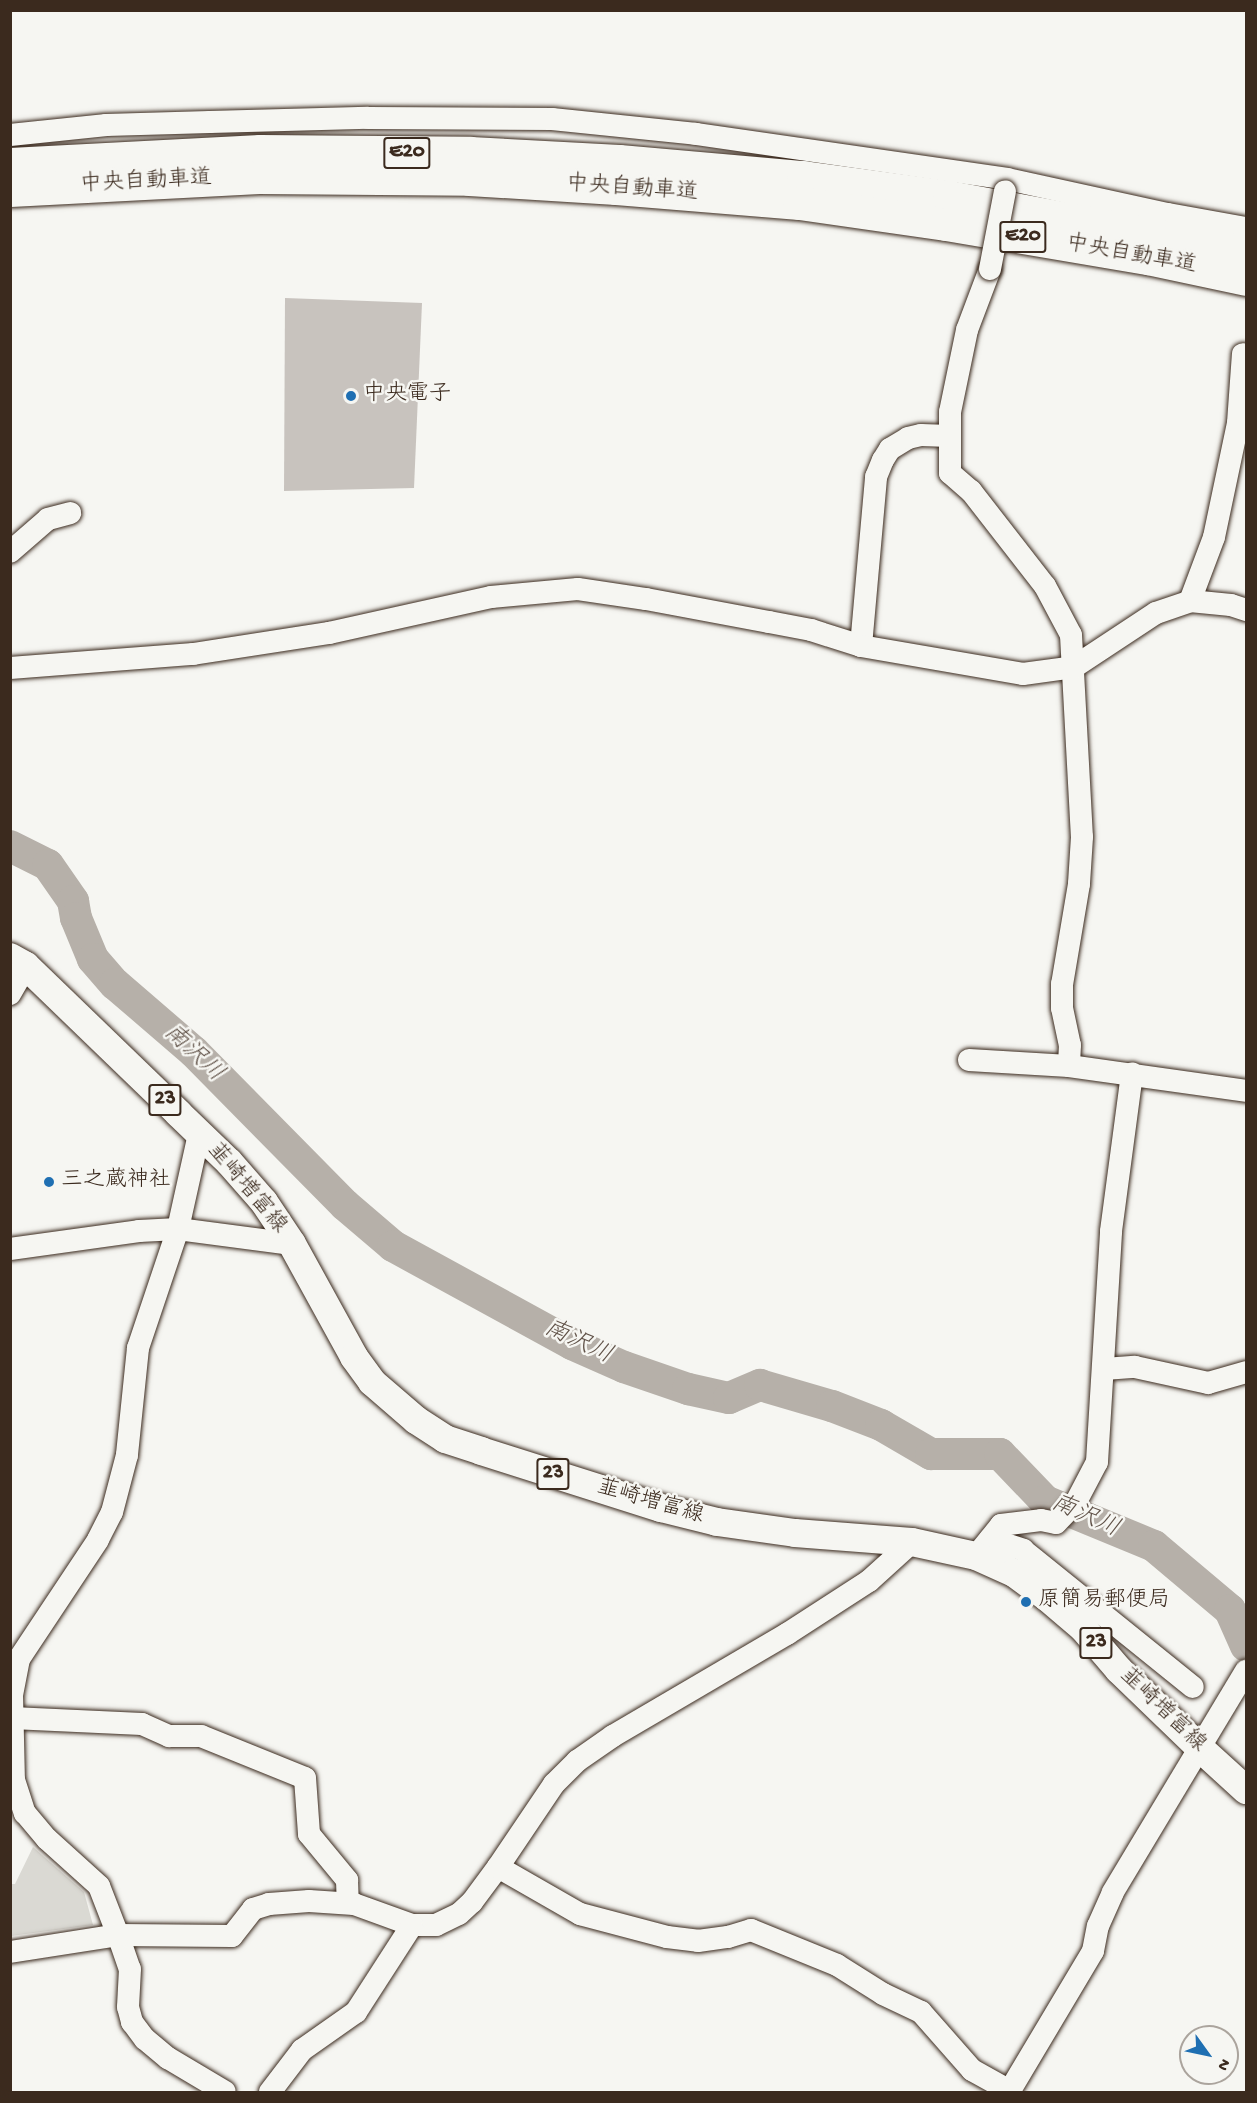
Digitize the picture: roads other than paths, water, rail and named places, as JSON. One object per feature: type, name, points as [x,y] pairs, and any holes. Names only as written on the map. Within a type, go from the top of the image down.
[{"type":"highway","name":"中央自動車道","points":[[10,164],[260,151],[470,153],[619,161],[803,177],[938,196],[1153,233],[1246,252]]},
{"type":"highway","name":"中央自動車道","points":[[10,190],[259,177],[469,179],[616,188],[799,203],[935,222],[1148,258],[1246,279]]},
{"type":"main road","name":"韮崎増富線","points":[[18,962],[229,1162],[264,1202],[292,1244],[354,1357],[372,1382],[416,1420],[445,1439],[661,1508],[717,1522],[795,1533],[983,1548],[1083,1628],[1119,1670],[1246,1790]]},
{"type":"street","points":[[10,135],[106,125],[368,118],[552,119],[696,134],[1006,185],[1246,228]]},
{"type":"street","points":[[1006,185],[990,269],[967,330],[950,412],[950,473],[971,491],[1045,586],[1071,635],[1082,837],[1079,884],[1062,984],[1062,1008],[1070,1045],[1069,1066]]},
{"type":"street","points":[[1190,601],[1214,537],[1238,423],[1242,395],[1243,354]]},
{"type":"street","points":[[861,646],[876,477],[883,460],[890,449],[908,438],[950,436]]},
{"type":"street","points":[[10,552],[48,519],[70,513]]},
{"type":"street","points":[[10,668],[193,654],[329,633],[491,597],[578,590],[646,598],[780,624],[861,646],[1023,674],[1074,667],[1156,613],[1190,601],[1231,605],[1246,610]]},
{"type":"street","points":[[10,994],[18,962]]},
{"type":"street","points":[[969,1060],[1069,1066],[1132,1073],[1246,1091]]},
{"type":"street","points":[[983,1548],[1000,1525],[1041,1520],[1056,1523],[1076,1502],[1097,1462],[1111,1231],[1132,1073]]},
{"type":"street","points":[[199,1134],[178,1229],[138,1348],[127,1455],[112,1512],[98,1540],[15,1656],[12,1718],[14,1780],[25,1814],[47,1839],[99,1886],[130,1969],[128,2007],[132,2022],[145,2038],[168,2058],[225,2092]]},
{"type":"street","points":[[10,1249],[139,1230],[178,1229],[292,1244]]},
{"type":"street","points":[[1104,1369],[1135,1366],[1208,1383],[1246,1372]]},
{"type":"street","points":[[10,1952],[117,1935],[232,1936],[253,1909],[268,1905],[309,1901],[348,1903],[412,1925],[436,1925],[459,1914],[472,1902],[498,1868],[554,1784],[577,1761],[613,1736],[762,1650],[869,1581],[912,1542]]},
{"type":"street","points":[[983,1548],[1023,1550],[1193,1687]]},
{"type":"street","points":[[498,1868],[580,1914],[667,1937],[698,1941],[728,1937],[752,1930],[837,1965],[883,1994],[921,2012],[972,2070],[1009,2092],[1093,1951],[1098,1926],[1113,1892],[1246,1671]]},
{"type":"street","points":[[12,1718],[142,1724],[169,1736],[201,1736],[305,1778],[309,1834],[347,1880],[348,1903]]},
{"type":"street","points":[[270,2092],[302,2050],[356,2012],[412,1925]]},
{"type":"waterway","name":"南沢川","points":[[10,846],[48,865],[73,901],[76,918],[93,959],[115,984],[194,1052],[345,1205],[393,1246],[572,1344],[624,1367],[688,1389],[729,1398],[760,1385],[832,1406],[881,1425],[931,1454],[1000,1454],[1045,1501],[1154,1546],[1230,1610],[1246,1646]]},
{"type":"place","name":"中央電子","points":[[351,396]]},
{"type":"place","name":"三之蔵神社","points":[[49,1182]]},
{"type":"place","name":"原簡易郵便局","points":[[1026,1602]]}]
